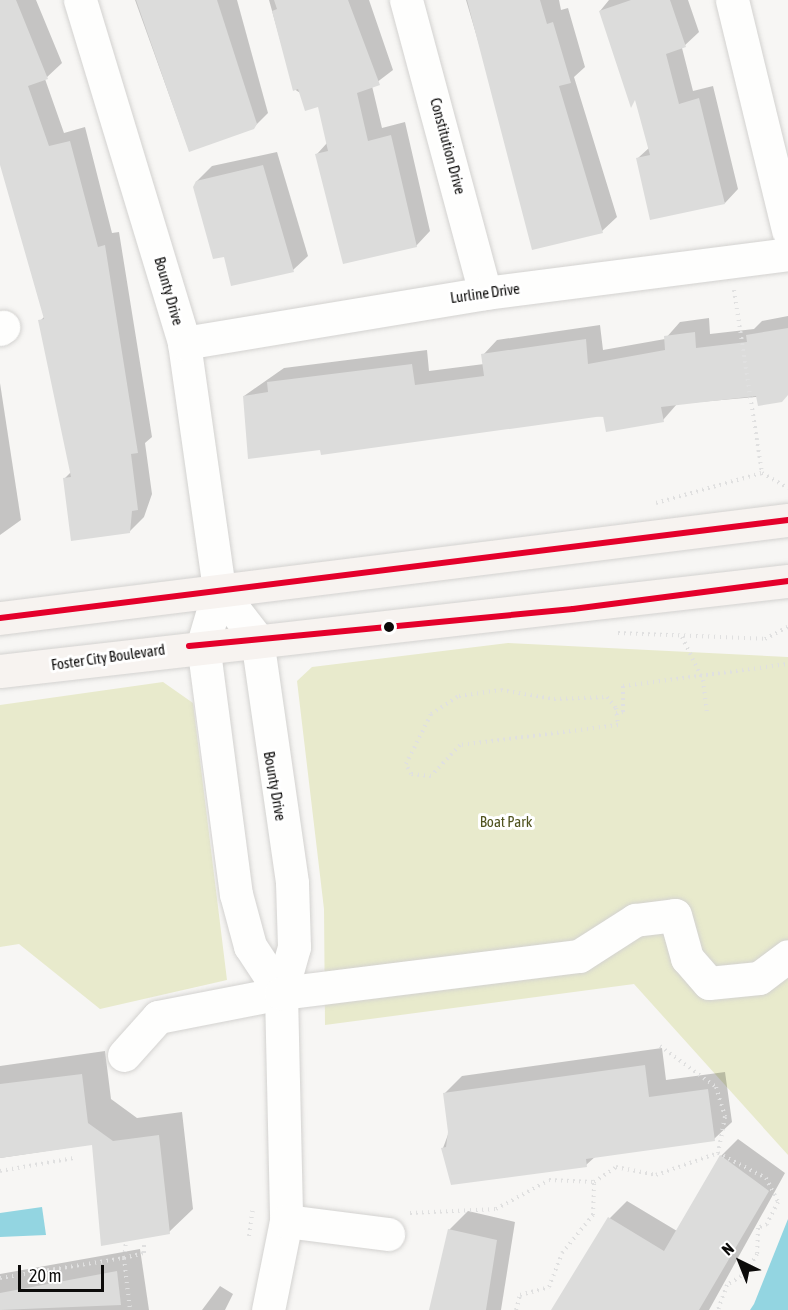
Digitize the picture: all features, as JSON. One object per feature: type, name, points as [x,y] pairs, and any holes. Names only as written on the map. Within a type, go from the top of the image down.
[{"type":"main road","points":[[0,618],[788,520]]},
{"type":"main road","name":"Foster City Boulevard","points":[[0,671],[203,644],[732,589],[788,581]]},
{"type":"street","name":"Bounty Drive","points":[[80,0],[184,343],[219,590],[203,644],[236,894],[250,946],[281,993]]},
{"type":"street","name":"Constitution Drive","points":[[406,0],[485,293]]},
{"type":"street","points":[[732,0],[788,230]]},
{"type":"street","name":"Lurline Drive","points":[[184,343],[485,293],[788,254]]},
{"type":"street","name":"Bounty Drive","points":[[219,590],[257,639],[292,883],[294,947],[281,993],[286,1221],[268,1310]]},
{"type":"street","points":[[124,1055],[158,1017],[281,993],[579,956],[635,920],[675,915],[687,958],[709,983],[759,978],[788,956]]},
{"type":"street","points":[[286,1221],[395,1224]]},
{"type":"path","points":[[734,289],[762,473]]},
{"type":"path","points":[[652,505],[762,473],[788,488]]},
{"type":"path","points":[[605,632],[765,639],[788,627]]},
{"type":"path","points":[[682,637],[702,676],[707,714]]},
{"type":"path","points":[[616,713],[623,712],[623,686],[788,664]]},
{"type":"path","points":[[501,690],[554,699],[607,697],[616,713],[618,725],[460,745],[431,776],[420,778],[406,764],[430,714],[459,696],[501,690]]},
{"type":"path","points":[[660,1046],[716,1087],[725,1117],[718,1154]]},
{"type":"path","points":[[395,1224],[496,1209],[549,1180],[594,1182],[616,1167],[656,1175],[718,1154],[766,1178],[778,1202],[767,1224],[758,1228],[757,1254],[746,1273],[727,1285],[718,1310]]},
{"type":"path","points":[[0,1171],[74,1158]]},
{"type":"path","points":[[516,1310],[520,1295],[549,1287],[562,1253],[593,1215],[594,1182]]},
{"type":"path","points":[[248,1249],[254,1196]]},
{"type":"path","points":[[126,1241],[124,1258],[130,1310]]},
{"type":"path","points":[[0,1278],[124,1258],[144,1253],[144,1243]]},
{"type":"green space","name":"Boat Park","points":[[508,643],[788,657],[788,1155],[634,984],[325,1025],[324,909],[297,681],[312,667]]},
{"type":"green space","points":[[163,682],[193,703],[227,980],[100,1009],[19,944],[0,947],[0,705]]},
{"type":"water","points":[[42,1207],[46,1235],[0,1237],[0,1213]]},
{"type":"water","points":[[788,1219],[788,1310],[750,1310],[754,1304]]},
{"type":"building","points":[[0,0],[16,0],[48,79],[28,86],[49,146],[70,141],[98,247],[105,245],[138,453],[131,454],[138,510],[132,511],[130,533],[71,541],[63,478],[71,477],[38,320],[44,319],[0,165]]},
{"type":"building","points":[[136,0],[217,0],[257,124],[254,129],[189,152]]},
{"type":"building","points":[[274,0],[348,0],[380,85],[357,93],[368,141],[391,135],[417,247],[343,264],[315,154],[328,151],[318,107],[305,111],[298,89],[293,91],[272,11],[277,9]]},
{"type":"building","points":[[467,0],[540,0],[547,24],[553,22],[571,83],[559,86],[603,233],[532,250]]},
{"type":"building","points":[[631,0],[670,0],[686,47],[666,54],[679,104],[699,98],[725,204],[650,220],[636,158],[650,155],[635,100],[631,108],[599,11]]},
{"type":"building","points":[[263,165],[294,272],[231,286],[224,257],[213,259],[193,187],[196,181]]},
{"type":"building","points":[[788,328],[788,395],[782,402],[758,406],[756,396],[661,407],[664,422],[606,432],[603,416],[321,455],[320,450],[248,459],[243,396],[268,392],[267,382],[412,364],[415,385],[484,376],[481,354],[586,339],[588,364],[665,350],[664,336],[695,332],[696,348],[747,342],[746,335]]},
{"type":"building","points":[[645,1065],[649,1097],[708,1089],[715,1141],[586,1159],[587,1167],[451,1185],[441,1148],[446,1147],[448,1132],[443,1093]]},
{"type":"building","points":[[82,1074],[88,1123],[113,1141],[159,1135],[170,1234],[101,1246],[92,1145],[0,1158],[0,1084]]},
{"type":"building","points":[[720,1155],[769,1191],[699,1310],[551,1310],[608,1217],[664,1251]]},
{"type":"building","points":[[448,1229],[497,1240],[486,1310],[429,1310]]},
{"type":"building","points":[[117,1271],[121,1305],[0,1310],[0,1293]]},
{"type":"transit line","points":[[0,618],[788,520]]},
{"type":"transit line","points":[[189,646],[573,609],[788,581]]}]
